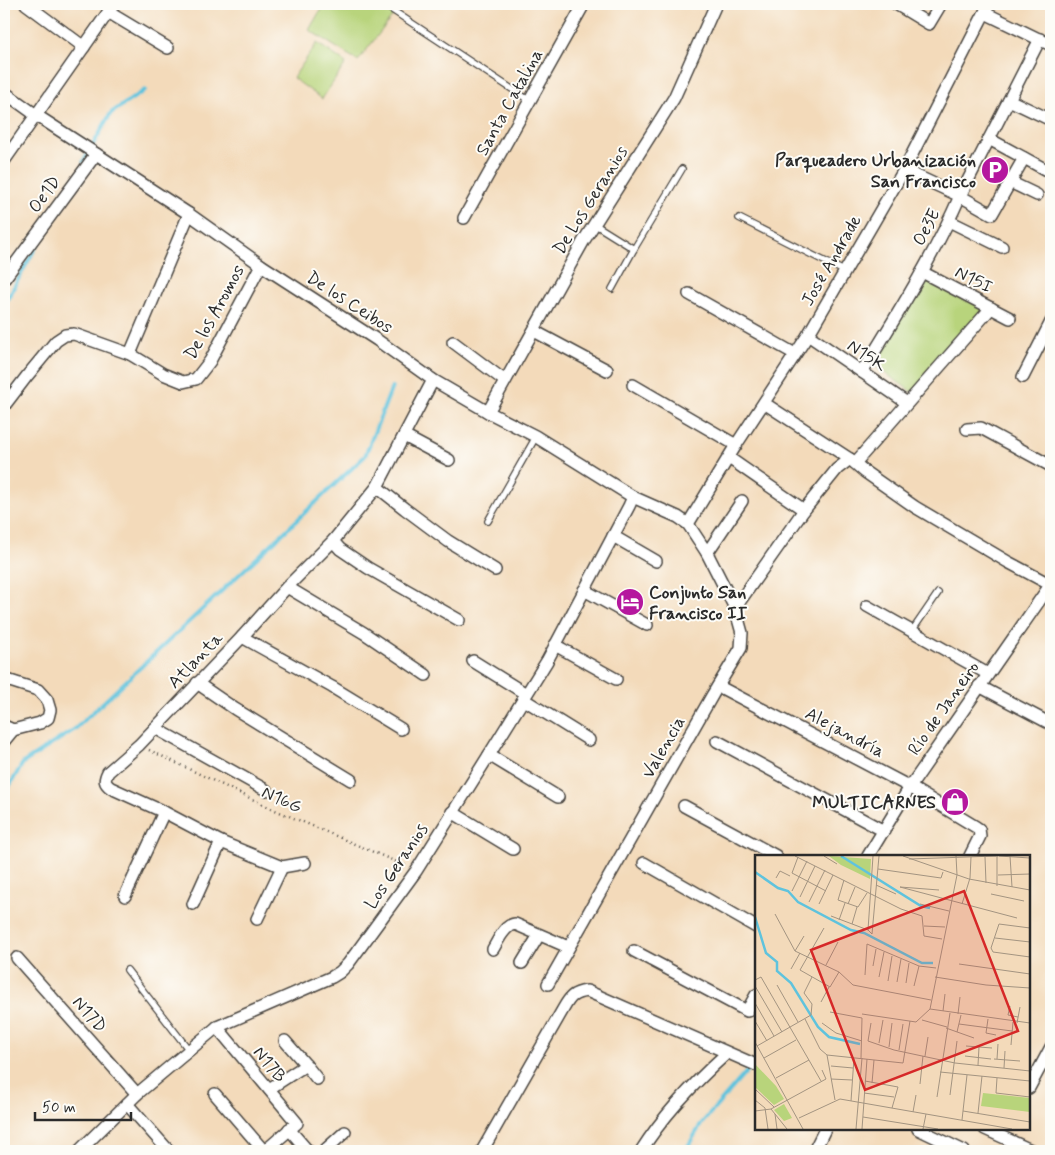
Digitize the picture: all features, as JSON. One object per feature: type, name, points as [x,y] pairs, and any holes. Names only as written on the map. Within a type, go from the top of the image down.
[{"type":"street","points":[[26,4],[84,46]]},
{"type":"street","name":"Santa Catalina","points":[[464,218],[584,4]]},
{"type":"street","name":"De Los Geranios","points":[[488,412],[583,242],[674,98],[716,4]]},
{"type":"street","points":[[896,4],[928,24],[941,4]]},
{"type":"street","points":[[4,160],[8,148],[36,115],[111,8],[168,48]]},
{"type":"street","points":[[987,8],[1051,44]]},
{"type":"street","name":"José Andrade","points":[[688,524],[736,445],[808,335],[904,170],[987,8]]},
{"type":"street","name":"Oe3E","points":[[862,372],[922,272],[1040,39]]},
{"type":"street","name":"De los Ceibos","points":[[4,92],[36,115],[189,214],[261,265],[377,340],[433,380],[488,412],[536,436],[633,497],[678,517],[688,524]]},
{"type":"street","points":[[1009,100],[1051,120]]},
{"type":"street","points":[[989,139],[1050,172]]},
{"type":"street","name":"Oe1D","points":[[4,280],[96,154]]},
{"type":"street","points":[[904,170],[960,196],[992,214],[1024,158]]},
{"type":"street","points":[[1010,182],[1037,196]]},
{"type":"street","points":[[130,354],[189,214]]},
{"type":"street","points":[[949,221],[1002,247]]},
{"type":"street","name":"De los Aromos","points":[[4,406],[56,341],[65,335],[74,334],[130,354],[163,374],[183,382],[196,379],[210,361],[261,265]]},
{"type":"street","name":"N15I","points":[[922,272],[1010,318]]},
{"type":"street","points":[[689,294],[795,354]]},
{"type":"street","points":[[735,608],[804,510],[837,469],[853,461],[991,308]]},
{"type":"street","points":[[1023,376],[1051,322]]},
{"type":"street","points":[[534,331],[607,370]]},
{"type":"street","name":"N15K","points":[[808,335],[907,403]]},
{"type":"street","points":[[452,342],[505,381]]},
{"type":"street","name":"Atlanta","points":[[282,867],[221,842],[164,812],[111,788],[106,785],[105,777],[108,772],[139,745],[287,587],[333,541],[377,488],[433,380]]},
{"type":"street","points":[[633,385],[736,445]]},
{"type":"street","points":[[764,403],[853,461],[865,472],[915,507],[1051,584]]},
{"type":"street","points":[[967,428],[980,428],[1051,466]]},
{"type":"street","points":[[404,436],[449,460]]},
{"type":"street","points":[[729,458],[804,510]]},
{"type":"street","points":[[377,488],[441,536],[495,570]]},
{"type":"street","name":"Los Geranios","points":[[78,1151],[137,1094],[217,1027],[332,977],[348,964],[416,871],[489,755],[555,645],[633,497]]},
{"type":"street","points":[[707,553],[742,501]]},
{"type":"street","name":"Valencia","points":[[548,984],[741,648],[742,633],[735,608],[707,553],[688,524]]},
{"type":"street","points":[[613,536],[656,561]]},
{"type":"street","points":[[333,541],[340,549],[368,568],[459,620]]},
{"type":"street","name":"Río de Janeiro","points":[[869,855],[910,787],[1051,584]]},
{"type":"street","points":[[287,587],[364,633],[426,675]]},
{"type":"street","points":[[584,590],[647,625]]},
{"type":"street","points":[[867,606],[988,674]]},
{"type":"street","points":[[242,637],[332,687],[401,729]]},
{"type":"street","points":[[555,645],[616,679]]},
{"type":"street","points":[[473,661],[589,740]]},
{"type":"street","points":[[4,679],[38,690],[50,707],[48,718],[40,723],[8,728],[4,742]]},
{"type":"street","points":[[197,683],[235,709],[350,780]]},
{"type":"street","name":"Alejandría","points":[[718,686],[910,787],[979,829],[980,836],[970,855]]},
{"type":"street","points":[[979,686],[1051,724]]},
{"type":"street","points":[[155,728],[266,790]]},
{"type":"street","points":[[717,741],[884,831]]},
{"type":"street","points":[[489,755],[558,798]]},
{"type":"street","points":[[684,806],[774,855]]},
{"type":"street","points":[[125,896],[164,812]]},
{"type":"street","points":[[452,812],[513,848]]},
{"type":"street","points":[[193,904],[221,842]]},
{"type":"street","points":[[258,919],[282,867],[305,863]]},
{"type":"street","points":[[644,863],[755,926]]},
{"type":"street","points":[[493,949],[511,924],[568,947]]},
{"type":"street","points":[[522,963],[539,935]]},
{"type":"street","points":[[634,951],[747,1011],[755,997]]},
{"type":"street","name":"N17D","points":[[17,958],[137,1094]]},
{"type":"street","points":[[482,1151],[562,1012],[577,992],[587,991],[755,1065]]},
{"type":"street","name":"N17B","points":[[217,1027],[269,1089],[308,1151]]},
{"type":"street","points":[[285,1041],[317,1078]]},
{"type":"street","points":[[1030,1086],[1051,1047]]},
{"type":"street","points":[[641,1151],[670,1112],[704,1074],[727,1053]]},
{"type":"street","points":[[269,1089],[306,1064]]},
{"type":"street","points":[[215,1094],[264,1151],[293,1126]]},
{"type":"street","points":[[127,1104],[167,1149]]},
{"type":"street","points":[[824,1130],[815,1149],[828,1151]]},
{"type":"street","points":[[920,1130],[964,1151]]},
{"type":"street","points":[[324,1151],[345,1132]]},
{"type":"street","points":[[1002,1132],[1034,1151]]},
{"type":"lane","points":[[389,8],[530,101]]},
{"type":"lane","points":[[612,289],[682,169]]},
{"type":"lane","points":[[739,218],[844,272]]},
{"type":"lane","points":[[594,224],[634,249]]},
{"type":"lane","points":[[488,521],[536,436]]},
{"type":"lane","points":[[912,631],[938,593]]},
{"type":"lane","points":[[127,970],[189,1050]]},
{"type":"path","name":"N16G","points":[[139,745],[275,810],[416,871]]},
{"type":"green space","points":[[324,4],[402,4],[358,61],[309,30]]},
{"type":"green space","points":[[317,43],[346,63],[322,99],[293,78]]},
{"type":"green space","points":[[922,272],[991,308],[915,394],[868,361]]},
{"type":"waterway","points":[[83,162],[111,113],[145,90]]},
{"type":"waterway","points":[[4,305],[42,236]]},
{"type":"waterway","points":[[4,795],[23,763],[75,729],[365,456],[392,387]]},
{"type":"waterway","points":[[685,1151],[702,1123],[748,1070]]},
{"type":"place","name":"Parqueadero Urbanización San Francisco","points":[[995,170]]},
{"type":"place","name":"Conjunto San Francisco II","points":[[630,602]]},
{"type":"place","name":"MULTICARNES","points":[[955,802]]}]
